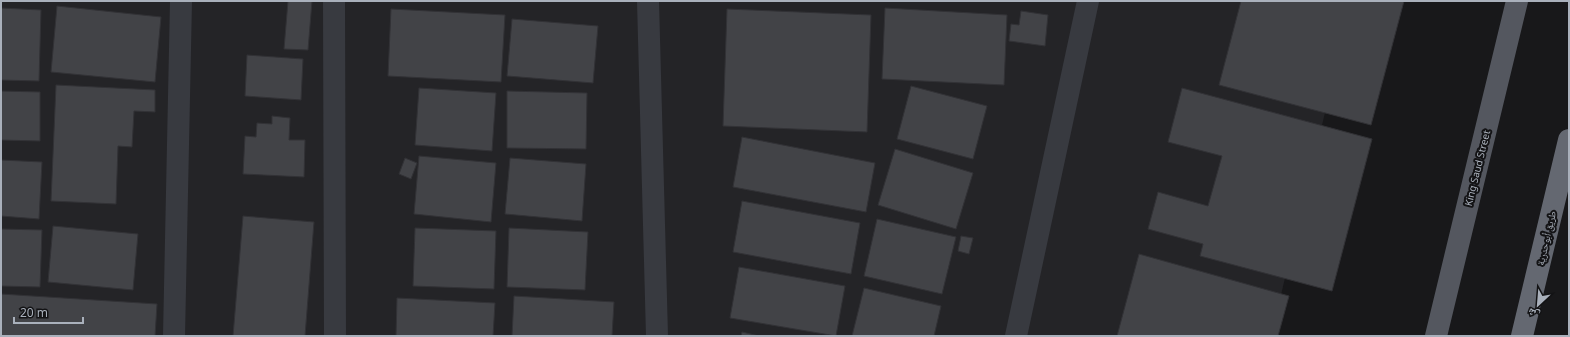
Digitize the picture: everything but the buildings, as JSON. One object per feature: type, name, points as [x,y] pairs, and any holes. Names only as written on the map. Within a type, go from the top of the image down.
[{"type":"highway","name":"طريق أبوحدرية","points":[[1522,336],[1569,140]]},
{"type":"main road","name":"King Saud Street","points":[[1436,336],[1518,1]]},
{"type":"street","points":[[174,336],[181,1]]},
{"type":"street","points":[[334,1],[335,336]]},
{"type":"street","points":[[648,1],[657,336]]},
{"type":"street","points":[[1016,336],[1088,1]]},
{"type":"shaded area","points":[[1,1],[1352,1],[1271,336],[1,336]]}]
